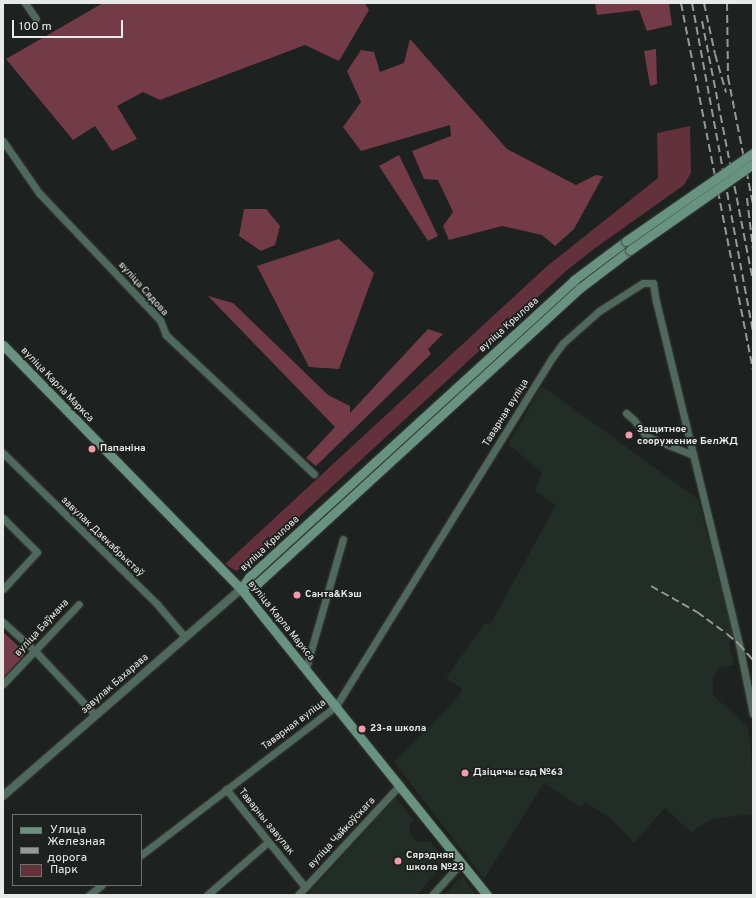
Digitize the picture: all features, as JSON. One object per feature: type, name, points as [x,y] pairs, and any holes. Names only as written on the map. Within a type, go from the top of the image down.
[{"type":"main road","name":"вуліца Крылова","points":[[241,589],[258,583],[580,288],[628,246],[753,153]]},
{"type":"main road","name":"вуліца Крылова","points":[[628,246],[753,164]]},
{"type":"main road","name":"вуліца Карла Маркса","points":[[3,345],[241,589],[487,895]]},
{"type":"street","points":[[25,3],[36,19]]},
{"type":"street","name":"вуліца Сядова","points":[[3,141],[39,193],[160,320],[166,335],[314,474]]},
{"type":"street","name":"Таварная вуліца","points":[[142,853],[336,706],[552,358],[563,343],[599,311],[643,284],[653,283],[741,656],[753,714]]},
{"type":"street","points":[[626,413],[634,420],[646,436],[693,455]]},
{"type":"street","name":"завулак Дзекабрыстаў","points":[[3,453],[157,604],[185,637]]},
{"type":"street","points":[[3,518],[37,552],[3,589]]},
{"type":"street","points":[[306,668],[343,539]]},
{"type":"street","name":"завулак Бахарава","points":[[3,796],[241,589]]},
{"type":"street","name":"вуліца Баўмана","points":[[3,684],[79,604]]},
{"type":"street","points":[[3,622],[35,650],[95,715]]},
{"type":"street","name":"вуліца Чайкоўскага","points":[[298,895],[400,785]]},
{"type":"street","name":"Таварны завулак","points":[[226,789],[305,887]]},
{"type":"street","points":[[207,895],[268,842]]},
{"type":"street","points":[[432,895],[461,863]]},
{"type":"street","points":[[89,895],[101,886]]},
{"type":"shaded area","points":[[103,3],[365,3],[369,10],[339,61],[305,45],[160,100],[143,92],[117,106],[137,139],[112,151],[95,126],[73,140],[6,59]]},
{"type":"shaded area","points":[[595,3],[669,3],[672,25],[647,31],[639,10],[597,15]]},
{"type":"shaded area","points":[[410,39],[507,149],[576,185],[596,175],[603,176],[574,229],[555,246],[542,235],[502,226],[449,240],[443,226],[453,212],[438,180],[424,179],[412,151],[451,136],[450,125],[361,151],[343,127],[361,102],[347,71],[361,50],[374,52],[380,72],[404,63]]},
{"type":"shaded area","points":[[656,49],[657,84],[650,86],[644,51]]},
{"type":"shaded area","points":[[399,155],[438,236],[428,241],[379,166]]},
{"type":"shaded area","points":[[244,209],[266,209],[280,226],[275,245],[261,251],[239,236]]},
{"type":"shaded area","points":[[339,239],[374,273],[339,369],[309,367],[257,266]]},
{"type":"shaded area","points":[[208,296],[233,303],[328,395],[350,406],[350,413],[428,329],[443,334],[428,349],[431,354],[316,466],[306,458],[335,427]]},
{"type":"shaded area","points":[[542,386],[698,499],[733,635],[729,644],[734,665],[719,668],[713,676],[713,695],[748,727],[753,773],[753,814],[712,819],[691,832],[665,808],[634,843],[611,818],[586,803],[580,807],[544,783],[484,879],[394,762],[451,705],[463,690],[446,678],[485,623],[490,625],[556,505],[535,491],[542,472],[508,444]]},
{"type":"shaded area","points":[[3,632],[26,653],[3,678]]},
{"type":"shaded area","points":[[396,797],[413,820],[409,828],[412,837],[419,842],[430,841],[446,861],[417,895],[307,895]]},
{"type":"shaded area","points":[[462,876],[476,895],[444,895]]},
{"type":"green space","points":[[690,126],[691,173],[684,185],[567,270],[247,565],[236,571],[225,564],[546,267],[658,178],[657,133]]},
{"type":"railway","points":[[681,3],[753,370]]},
{"type":"railway","points":[[692,3],[753,332]]},
{"type":"railway","points":[[704,3],[715,54],[726,92]]},
{"type":"railway","points":[[727,3],[728,77],[753,205]]},
{"type":"railway","points":[[702,21],[753,280]]},
{"type":"railway","points":[[747,198],[753,250]]},
{"type":"railway","points":[[651,586],[697,612],[739,644],[753,660]]},
{"type":"place","name":"Защитное сооружение БелЖД","points":[[629,435]]},
{"type":"place","name":"Папаніна","points":[[92,449]]},
{"type":"place","name":"Санта&Кэш","points":[[297,595]]},
{"type":"place","name":"23-я школа","points":[[362,729]]},
{"type":"place","name":"Дзіцячы сад №63","points":[[465,773]]},
{"type":"place","name":"Сярэдняя школа №23","points":[[398,861]]}]
